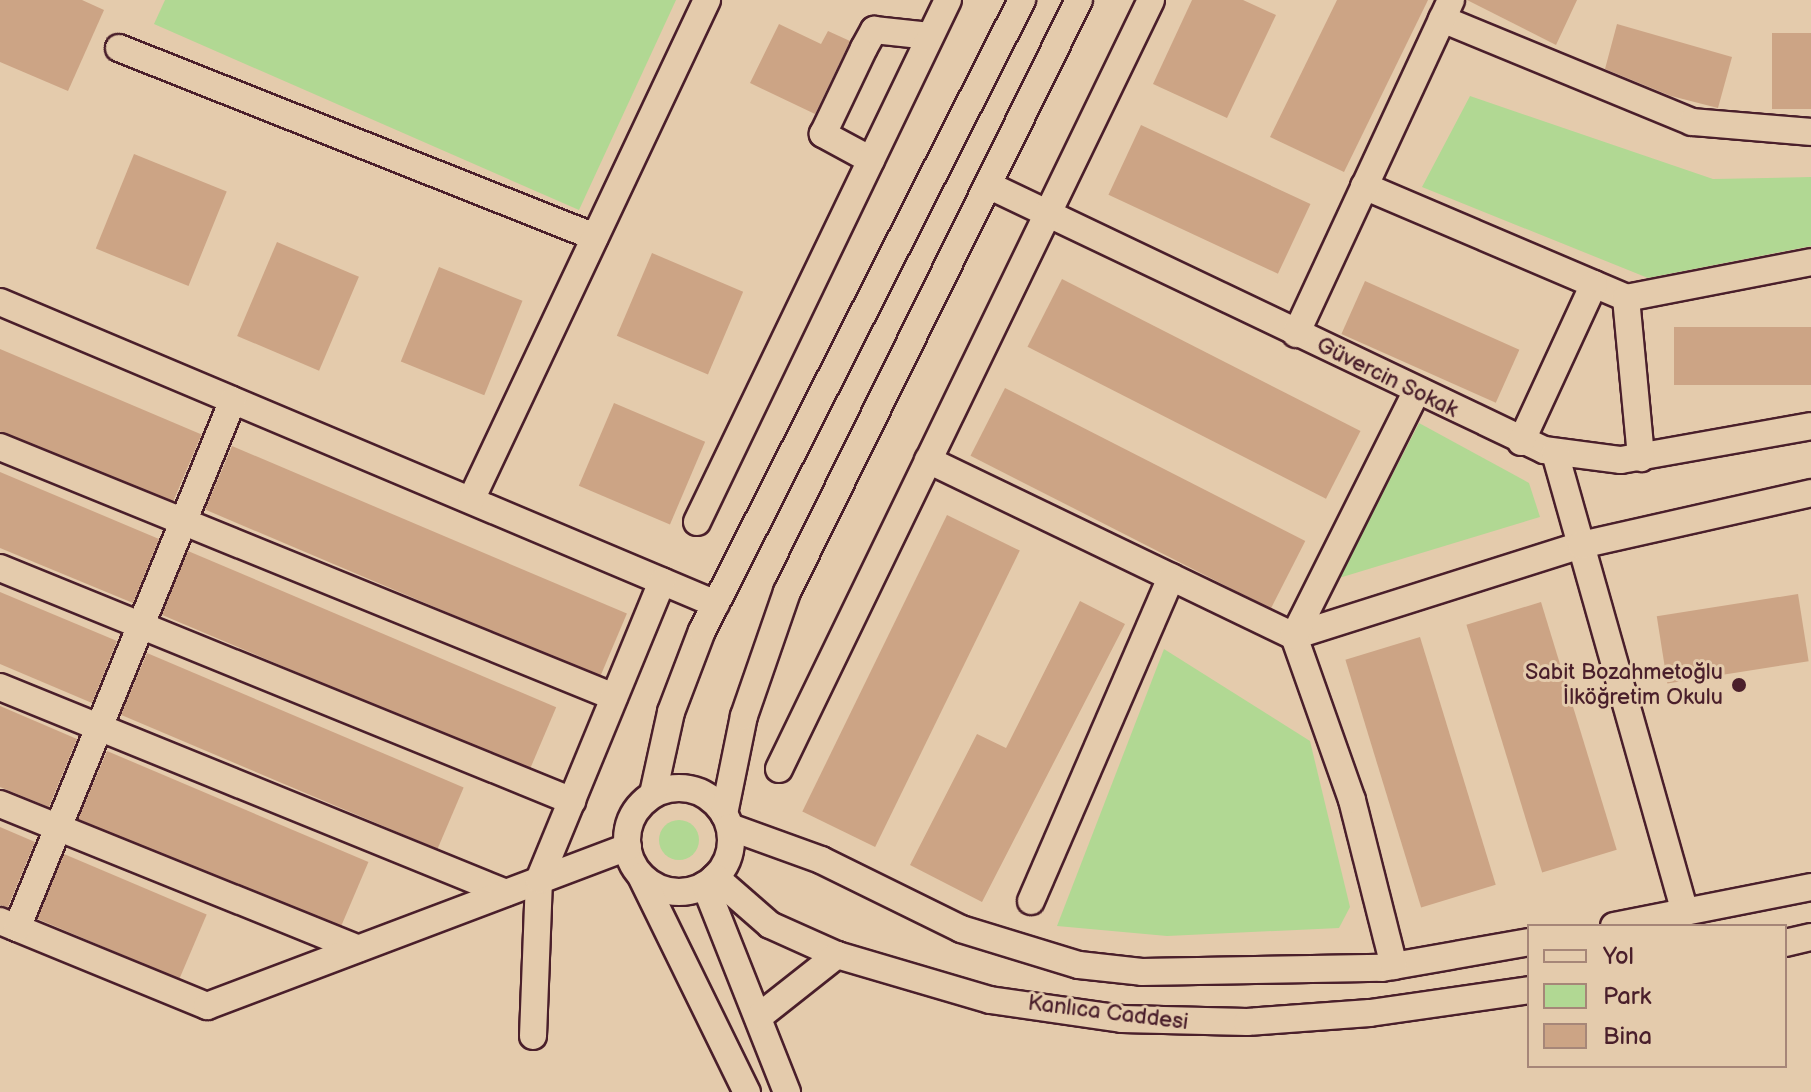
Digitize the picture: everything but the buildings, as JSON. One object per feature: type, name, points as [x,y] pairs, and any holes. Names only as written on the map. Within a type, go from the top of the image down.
[{"type":"street","points":[[471,500],[707,0]]},
{"type":"street","points":[[697,522],[948,0]]},
{"type":"street","points":[[747,1092],[628,847],[634,813],[653,794],[671,712],[716,604],[1022,0]]},
{"type":"street","points":[[641,876],[678,892],[710,881],[729,854],[727,820],[744,716],[787,592],[1079,0]]},
{"type":"street","points":[[779,769],[1151,0]]},
{"type":"street","points":[[1296,334],[1447,9],[1692,122],[1811,132]]},
{"type":"street","points":[[871,160],[823,134],[846,84],[874,30],[930,36]]},
{"type":"street","points":[[119,48],[595,237]]},
{"type":"street","name":"Güvercin Sokak","points":[[988,185],[1521,442],[1555,453],[1641,458],[1811,426]]},
{"type":"street","points":[[1364,186],[1626,298],[1811,262]]},
{"type":"street","points":[[1521,442],[1594,284]]},
{"type":"street","points":[[1626,298],[1641,458]]},
{"type":"street","points":[[0,302],[716,604]]},
{"type":"street","points":[[1394,966],[1352,800],[1294,636],[1416,392]]},
{"type":"street","points":[[233,400],[58,827],[8,925],[207,1006],[628,847]]},
{"type":"street","points":[[0,447],[614,697]]},
{"type":"street","points":[[1555,453],[1685,912]]},
{"type":"street","points":[[928,460],[1294,636],[1581,545],[1811,493]]},
{"type":"street","points":[[0,568],[572,801]]},
{"type":"street","points":[[1031,901],[1171,577]]},
{"type":"street","points":[[533,1036],[539,880],[662,581]]},
{"type":"street","points":[[0,687],[506,893]]},
{"type":"street","points":[[653,794],[693,789],[727,820]]},
{"type":"street","points":[[0,804],[358,949]]},
{"type":"street","name":"Kanlıca Caddesi","points":[[727,820],[821,860],[961,929],[1058,961],[1142,972],[1394,966],[1527,942]]},
{"type":"street","points":[[710,881],[787,1092]]},
{"type":"street","name":"Kanlıca Caddesi","points":[[710,881],[770,925],[837,955],[990,1000],[1152,1021],[1247,1022],[1370,1013],[1527,990]]},
{"type":"street","points":[[1624,924],[1811,887]]},
{"type":"street","points":[[1787,943],[1811,937]]},
{"type":"street","points":[[761,1015],[837,955]]},
{"type":"green space","points":[[165,0],[676,0],[579,210],[154,24]]},
{"type":"green space","points":[[1470,96],[1713,179],[1811,177],[1811,246],[1648,278],[1422,187]]},
{"type":"green space","points":[[1419,423],[1529,483],[1540,517],[1339,578]]},
{"type":"green space","points":[[1164,649],[1310,741],[1350,907],[1339,928],[1167,936],[1057,926]]},
{"type":"green space","points":[[679,820],[693,826],[699,840],[693,854],[679,860],[665,854],[659,840],[665,826]]},
{"type":"place","name":"Sabit Bozahmetoğlu İlköğretim Okulu","points":[[1739,685]]}]
